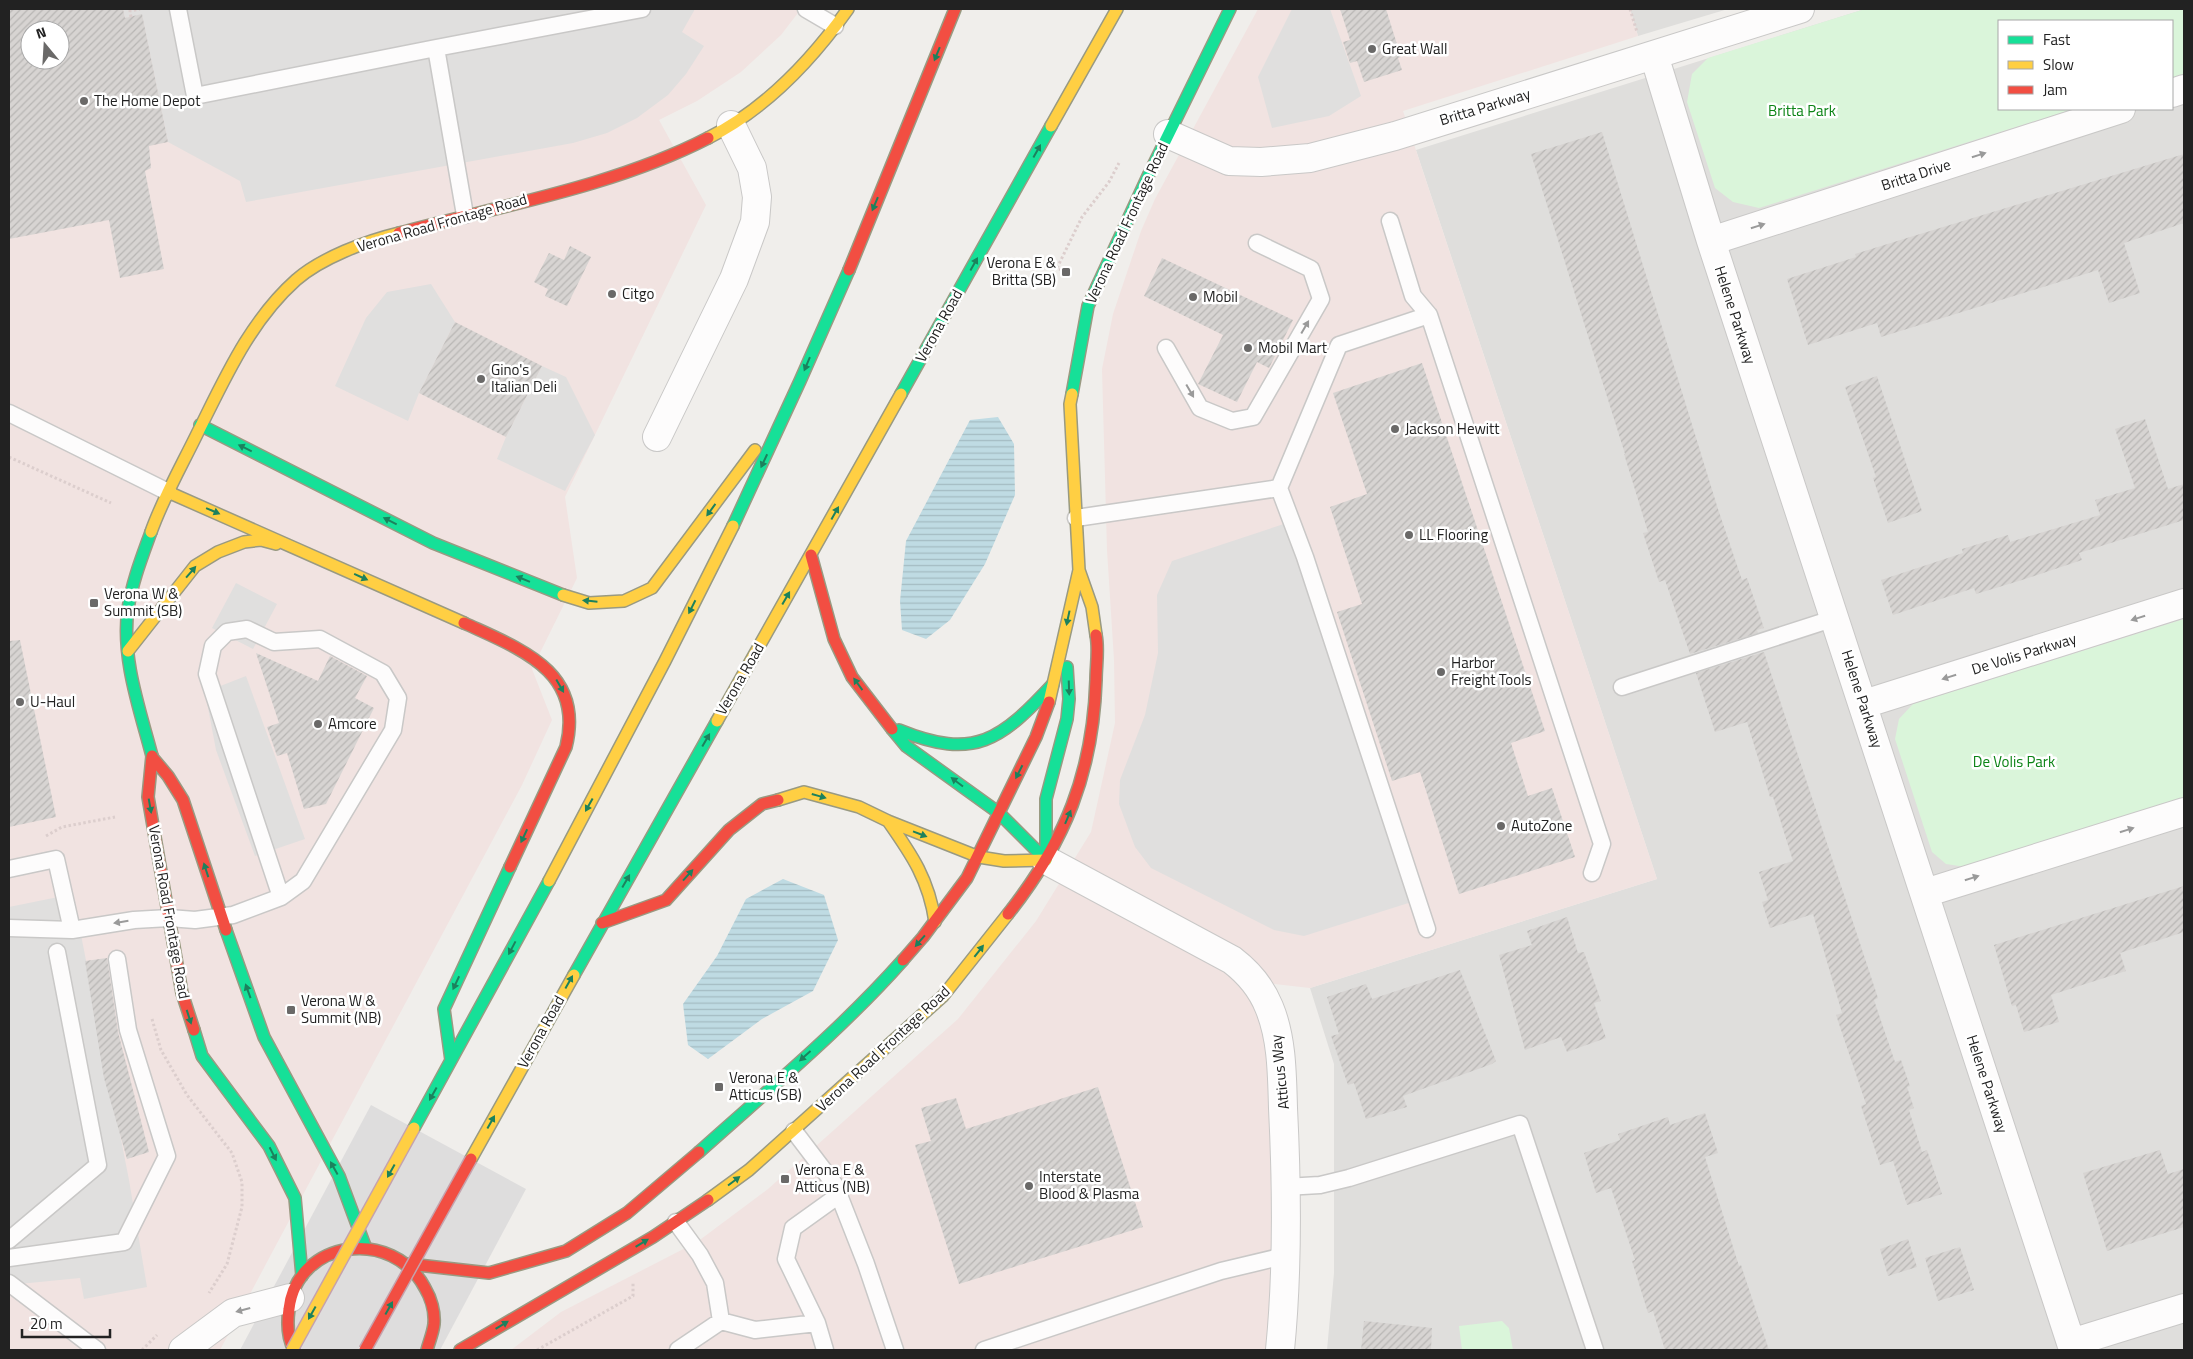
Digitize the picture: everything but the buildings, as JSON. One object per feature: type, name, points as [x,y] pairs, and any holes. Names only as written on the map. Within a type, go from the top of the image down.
[{"type":"main road","name":"Verona Road Frontage Road","points":[[293,1350],[287,1322],[296,1287],[295,1198],[268,1146],[202,1056],[182,994],[148,797],[152,757],[136,696],[128,652],[128,611],[134,582],[154,523],[200,425],[233,361],[265,312],[297,279],[340,253],[375,239],[597,181],[681,150],[731,125],[775,92],[809,58],[848,9]]},
{"type":"main road","points":[[293,1350],[613,762],[728,534],[792,401],[884,184],[955,9]]},
{"type":"main road","name":"Verona Road","points":[[365,1350],[602,923],[1117,9]]},
{"type":"main road","name":"Verona Road Frontage Road","points":[[409,1264],[489,1273],[566,1251],[627,1213],[685,1165],[826,1037],[885,980],[935,922],[957,893],[979,857],[1042,724],[1064,640],[1079,570],[1070,404],[1088,306],[1168,134],[1230,9]]},
{"type":"main road","points":[[200,425],[433,543],[554,592],[589,603],[624,601],[652,588],[792,401]]},
{"type":"main road","points":[[168,492],[310,554],[525,653],[542,664],[553,675],[565,694],[570,709],[571,729],[563,753],[444,1009],[451,1060]]},
{"type":"main road","points":[[128,652],[189,573],[205,559],[230,546],[260,540],[310,554]]},
{"type":"main road","points":[[811,555],[834,639],[852,677],[886,724],[906,746],[999,813],[1046,860]]},
{"type":"main road","name":"Verona Road Frontage Road","points":[[460,1350],[676,1222],[734,1182],[794,1131],[943,996],[1019,900],[1046,860],[1062,832],[1078,793],[1087,761],[1093,725],[1097,679],[1097,638],[1092,607],[1079,570]]},
{"type":"main road","points":[[1046,860],[1046,799],[1068,708],[1069,686],[1064,640]]},
{"type":"main road","points":[[886,724],[915,737],[958,747],[988,741],[1014,724],[1053,684]]},
{"type":"main road","name":"Verona Road Frontage Road","points":[[152,757],[174,784],[182,800],[264,1037],[339,1176],[365,1246]]},
{"type":"main road","points":[[602,923],[666,900],[729,830],[762,804],[804,792],[859,807],[888,822],[979,857],[1004,861],[1046,860]]},
{"type":"main road","points":[[888,822],[921,869],[933,900],[935,922]]},
{"type":"main road","points":[[296,1287],[319,1259],[341,1249],[365,1246],[388,1252],[409,1264],[422,1280],[432,1300],[434,1322],[427,1350]]},
{"type":"street","name":"Britta Parkway","points":[[1168,134],[1229,161],[1262,162],[1310,158],[1395,136],[1800,9]]},
{"type":"street","name":"Helene Parkway","points":[[1654,55],[1711,241],[1864,704],[2070,1347]]},
{"type":"street","name":"Britta Drive","points":[[1711,241],[2119,110]]},
{"type":"street","points":[[657,437],[734,279],[753,232],[757,207],[754,177],[751,163],[731,125]]},
{"type":"street","name":"De Volis Parkway","points":[[1864,704],[2184,603]]},
{"type":"street","points":[[1925,893],[2184,812]]},
{"type":"street","name":"Atticus Way","points":[[1046,860],[1232,960],[1256,982],[1270,1007],[1281,1059],[1285,1187],[1283,1315],[1280,1350]]},
{"type":"street","points":[[183,1350],[234,1312],[296,1287]]},
{"type":"street","points":[[2070,1347],[2184,1308]]},
{"type":"lane","points":[[178,9],[195,96],[642,9]]},
{"type":"lane","points":[[806,9],[835,26]]},
{"type":"lane","points":[[436,48],[465,215]]},
{"type":"lane","points":[[1390,221],[1413,296],[1429,315],[1441,359],[1602,844],[1592,873]]},
{"type":"lane","points":[[1166,348],[1200,408],[1232,422],[1253,417],[1321,299],[1311,269],[1257,243]]},
{"type":"lane","points":[[1428,929],[1305,557],[1279,488],[1339,345],[1429,315]]},
{"type":"lane","points":[[9,414],[168,492]]},
{"type":"lane","points":[[1076,518],[1109,515],[1279,488]]},
{"type":"lane","points":[[1622,687],[1835,618]]},
{"type":"lane","points":[[9,928],[72,930],[134,920],[169,918],[195,920],[221,917],[242,912],[281,897],[303,881],[393,730],[398,698],[383,673],[320,639],[274,642],[247,629],[228,632],[213,646],[207,674],[281,897]]},
{"type":"lane","points":[[9,869],[56,859],[72,930]]},
{"type":"lane","points":[[9,1240],[98,1165],[57,952]]},
{"type":"lane","points":[[9,1258],[124,1242],[167,1156],[128,1030],[117,958]]},
{"type":"lane","points":[[1285,1187],[1320,1185],[1348,1178],[1520,1124],[1595,1350]]},
{"type":"lane","points":[[794,1131],[835,1185],[866,1264],[895,1350]]},
{"type":"lane","points":[[825,1350],[818,1324],[786,1258],[793,1228],[839,1195]]},
{"type":"lane","points":[[676,1222],[700,1255],[715,1283],[721,1321]]},
{"type":"lane","points":[[984,1350],[1221,1271],[1284,1256]]},
{"type":"lane","points":[[9,1283],[97,1350]]},
{"type":"lane","points":[[678,1350],[721,1321],[756,1330],[818,1324]]},
{"type":"path","points":[[131,17],[130,11],[140,9]]},
{"type":"path","points":[[1066,272],[1057,268],[1082,217],[1109,182],[1119,163]]},
{"type":"path","points":[[9,457],[111,503]]},
{"type":"path","points":[[45,836],[62,828],[115,818]]},
{"type":"path","points":[[151,1016],[161,1050],[187,1095],[232,1153],[242,1182],[242,1207],[227,1264],[204,1297]]},
{"type":"path","points":[[537,1350],[634,1296]]},
{"type":"path","points":[[142,1350],[160,1332]]},
{"type":"shaded area","points":[[9,9],[801,9],[781,35],[741,72],[697,101],[659,120],[706,205],[565,497],[577,578],[532,669],[552,720],[522,785],[220,1350],[9,1350]]},
{"type":"shaded area","points":[[123,9],[695,9],[682,32],[704,46],[686,74],[668,95],[637,118],[607,133],[573,143],[246,202],[240,181],[168,142],[142,15],[125,18]]},
{"type":"shaded area","points":[[1258,9],[1630,9],[1638,36],[1403,111],[1657,879],[1310,988],[1257,982],[1270,1007],[1280,1350],[511,1350],[561,1312],[697,1242],[768,1189],[958,1019],[1036,921],[1091,832],[1115,723],[1114,660],[1107,550],[1102,369],[1113,314],[1141,231],[1155,199]]},
{"type":"shaded area","points":[[1292,9],[1330,9],[1361,96],[1329,116],[1272,128],[1258,77]]},
{"type":"shaded area","points":[[1630,9],[1728,9],[1638,36]]},
{"type":"shaded area","points":[[1865,9],[2184,9],[2184,1350],[1327,1350],[1334,1273],[1334,1064],[1310,988],[1657,879],[1416,150]]},
{"type":"shaded area","points":[[431,284],[455,322],[419,393],[408,421],[335,386],[366,318],[387,292]]},
{"type":"shaded area","points":[[542,366],[566,377],[595,435],[565,491],[497,459]]},
{"type":"shaded area","points":[[1293,521],[1418,900],[1304,936],[1274,930],[1151,868],[1135,847],[1119,804],[1120,780],[1145,715],[1158,653],[1157,595],[1172,561]]},
{"type":"shaded area","points":[[236,583],[277,604],[253,649],[212,628]]},
{"type":"shaded area","points":[[246,676],[305,839],[255,856],[216,750],[205,692]]},
{"type":"shaded area","points":[[73,894],[129,1180],[147,1287],[84,1299],[80,1278],[9,1285],[9,907]]},
{"type":"green space","name":"Britta Park","points":[[1865,9],[2184,9],[2184,74],[2173,78],[2173,20],[1998,20],[1998,110],[2070,110],[1759,208],[1733,202],[1715,188],[1687,102],[1692,74],[1708,58]]},
{"type":"green space","name":"De Volis Park","points":[[2184,619],[2184,798],[1966,867],[1946,864],[1932,852],[1895,739],[1899,719],[1913,704]]},
{"type":"green space","points":[[1502,1321],[1509,1328],[1513,1350],[1462,1350],[1459,1326]]},
{"type":"water","points":[[998,417],[1014,444],[1015,495],[985,564],[950,620],[926,639],[902,630],[900,601],[906,541],[970,420]]},
{"type":"water","points":[[783,879],[824,895],[838,940],[813,991],[762,1019],[708,1059],[688,1045],[683,1004],[717,956],[746,899]]},
{"type":"pier","points":[[371,1105],[526,1189],[440,1350],[240,1350]]},
{"type":"traffic: fast","points":[[1072,394],[1088,306],[1149,174],[1230,9]]},
{"type":"traffic: fast","points":[[901,394],[1051,126]]},
{"type":"traffic: fast","points":[[733,526],[849,270]]},
{"type":"traffic: fast","points":[[200,425],[433,543],[563,595]]},
{"type":"traffic: fast","points":[[151,532],[132,589],[128,609],[127,646],[137,702],[152,756]]},
{"type":"traffic: fast","points":[[1046,859],[1046,799],[1067,719],[1069,699],[1067,667]]},
{"type":"traffic: fast","points":[[899,730],[925,739],[948,744],[967,744],[985,740],[1018,719],[1053,684]]},
{"type":"traffic: fast","points":[[574,975],[717,721]]},
{"type":"traffic: fast","points":[[892,729],[906,746],[999,813],[1046,860]]},
{"type":"traffic: fast","points":[[451,1060],[444,1009],[510,867]]},
{"type":"traffic: fast","points":[[414,1128],[549,881]]},
{"type":"traffic: fast","points":[[226,930],[264,1037],[339,1176],[365,1246]]},
{"type":"traffic: fast","points":[[699,1152],[855,1011],[903,960]]},
{"type":"traffic: fast","points":[[194,1030],[202,1056],[269,1146],[295,1198],[302,1276]]},
{"type":"traffic: slow","points":[[708,138],[749,113],[786,82],[819,47],[848,9]]},
{"type":"traffic: slow","points":[[1051,126],[1117,9]]},
{"type":"traffic: slow","points":[[151,532],[167,494],[229,371],[265,313],[296,280],[318,264],[344,251],[399,233]]},
{"type":"traffic: slow","points":[[717,721],[901,394]]},
{"type":"traffic: slow","points":[[1072,394],[1070,404],[1079,570],[1092,607],[1096,635]]},
{"type":"traffic: slow","points":[[563,595],[589,603],[624,601],[652,588],[755,450]]},
{"type":"traffic: slow","points":[[168,492],[464,623]]},
{"type":"traffic: slow","points":[[549,881],[665,661],[733,526]]},
{"type":"traffic: slow","points":[[128,651],[195,566],[218,552],[244,542],[261,540],[276,544]]},
{"type":"traffic: slow","points":[[1049,702],[1079,570]]},
{"type":"traffic: slow","points":[[778,800],[804,792],[859,807],[888,821],[979,857],[1004,861],[1046,860]]},
{"type":"traffic: slow","points":[[888,821],[905,845],[924,881],[935,922]]},
{"type":"traffic: slow","points":[[708,1200],[749,1170],[943,996],[1008,914]]},
{"type":"traffic: slow","points":[[471,1159],[574,975]]},
{"type":"traffic: slow","points":[[292,1350],[414,1128]]},
{"type":"traffic: jam","points":[[849,270],[955,9]]},
{"type":"traffic: jam","points":[[399,233],[596,182],[672,155],[708,138]]},
{"type":"traffic: jam","points":[[811,555],[834,639],[852,677],[892,729]]},
{"type":"traffic: jam","points":[[464,623],[506,643],[543,666],[557,681],[566,699],[569,721],[566,747],[510,867]]},
{"type":"traffic: jam","points":[[1008,914],[1028,887],[1060,833],[1082,776],[1094,714],[1096,635]]},
{"type":"traffic: jam","points":[[903,960],[923,937],[967,878],[1036,737],[1049,702]]},
{"type":"traffic: jam","points":[[152,756],[148,797],[182,993],[194,1030]]},
{"type":"traffic: jam","points":[[152,757],[168,776],[183,800],[226,930]]},
{"type":"traffic: jam","points":[[602,923],[666,900],[729,830],[762,804],[778,800]]},
{"type":"traffic: jam","points":[[409,1264],[489,1273],[566,1251],[627,1213],[699,1152]]},
{"type":"traffic: jam","points":[[365,1350],[471,1159]]},
{"type":"traffic: jam","points":[[460,1350],[653,1237],[708,1200]]},
{"type":"traffic: jam","points":[[294,1350],[288,1330],[288,1319],[296,1285],[309,1268],[327,1256],[348,1249],[370,1249],[391,1256],[410,1269],[425,1288],[431,1301],[434,1319],[427,1350]]},
{"type":"place","name":"Great Wall","points":[[1372,49]]},
{"type":"place","name":"The Home Depot","points":[[84,101]]},
{"type":"place","name":"Verona E & Britta (SB)","points":[[1066,272]]},
{"type":"place","name":"Citgo","points":[[612,294]]},
{"type":"place","name":"Mobil","points":[[1193,297]]},
{"type":"place","name":"Mobil Mart","points":[[1248,348]]},
{"type":"place","name":"Gino's Italian Deli","points":[[481,379]]},
{"type":"place","name":"Jackson Hewitt","points":[[1395,429]]},
{"type":"place","name":"LL Flooring","points":[[1409,535]]},
{"type":"place","name":"Verona W & Summit (SB)","points":[[94,603]]},
{"type":"place","name":"Harbor Freight Tools","points":[[1441,672]]},
{"type":"place","name":"U-Haul","points":[[20,702]]},
{"type":"place","name":"Amcore","points":[[318,724]]},
{"type":"place","name":"AutoZone","points":[[1501,826]]},
{"type":"place","name":"Verona W & Summit (NB)","points":[[291,1010]]},
{"type":"place","name":"Verona E & Atticus (SB)","points":[[719,1087]]},
{"type":"place","name":"Verona E & Atticus (NB)","points":[[785,1179]]},
{"type":"place","name":"Interstate Blood & Plasma","points":[[1029,1186]]}]
